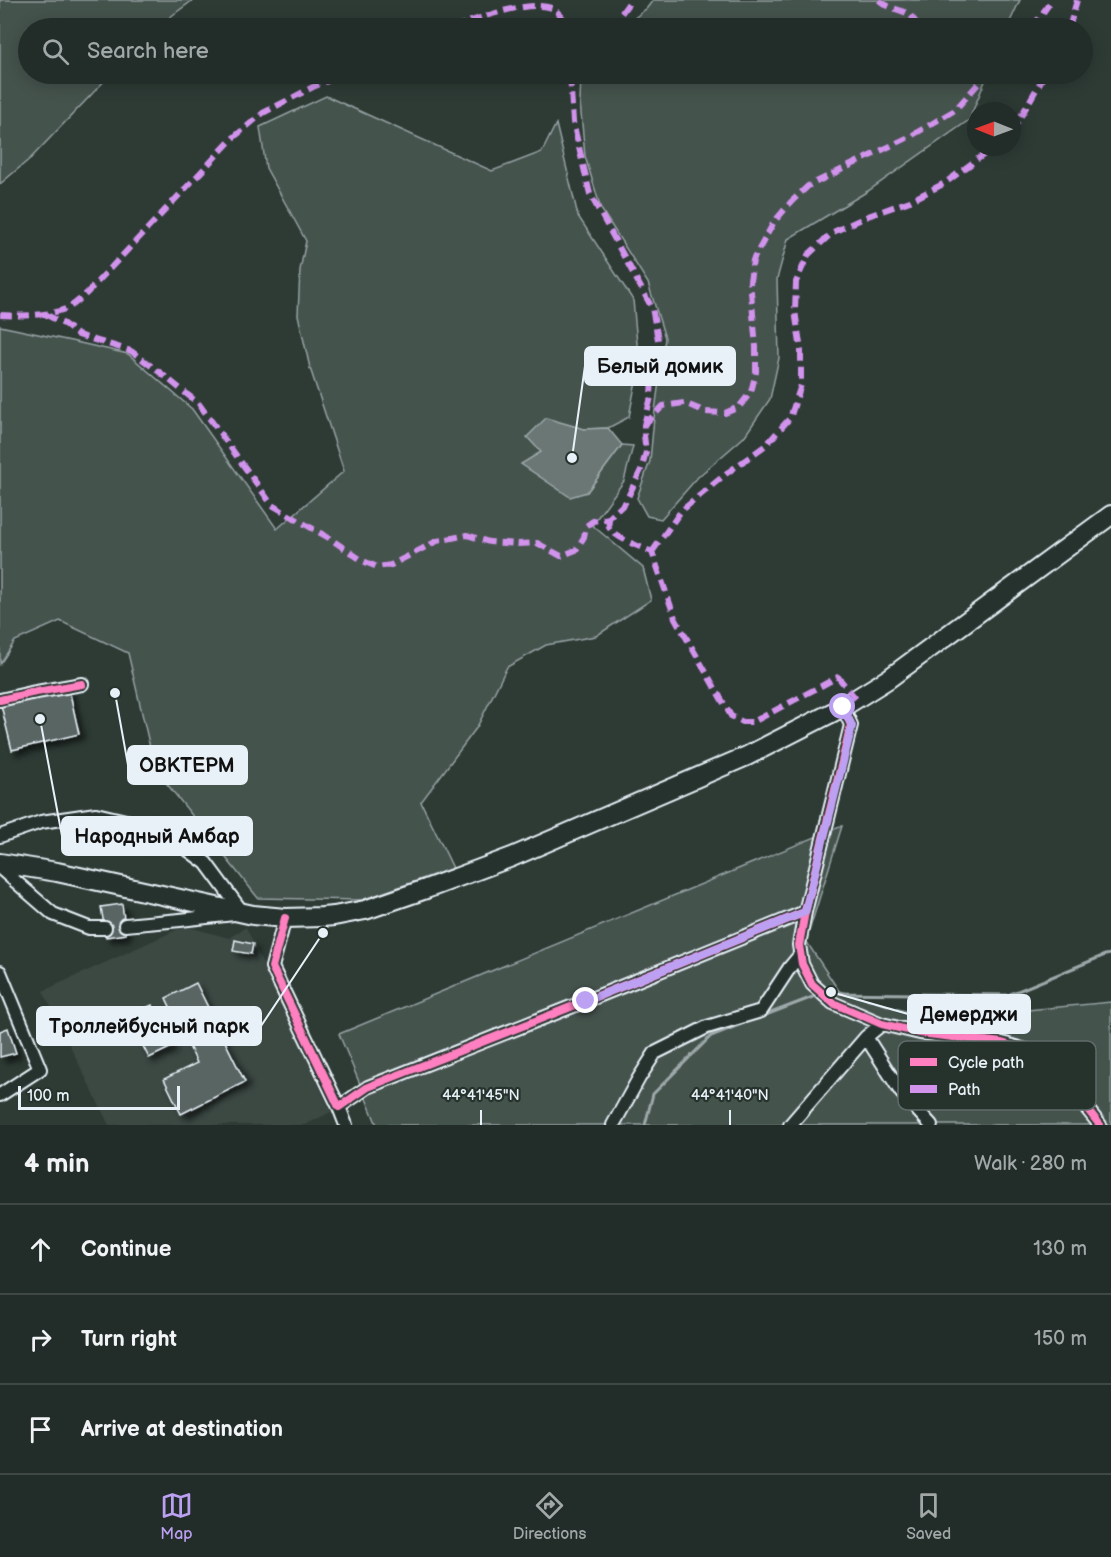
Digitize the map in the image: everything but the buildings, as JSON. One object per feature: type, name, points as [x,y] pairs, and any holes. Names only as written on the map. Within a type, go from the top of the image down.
[{"type":"highway","points":[[0,863],[57,872],[243,913],[285,918],[334,916],[365,910],[490,866],[747,756],[843,707],[888,679],[1111,515]]},
{"type":"street","points":[[0,700],[82,684]]},
{"type":"street","points":[[843,707],[852,726],[798,945],[802,964],[812,984],[833,1003],[882,1023],[920,1033],[986,1041]]},
{"type":"street","points":[[0,836],[41,822],[96,814],[160,829],[206,863],[243,913]]},
{"type":"street","points":[[0,868],[53,914],[89,928],[105,928]]},
{"type":"street","points":[[339,1107],[368,1087],[805,912]]},
{"type":"street","points":[[125,925],[243,913]]},
{"type":"street","points":[[285,918],[272,967],[346,1125]]},
{"type":"street","points":[[613,1125],[655,1053],[706,1027],[761,1011],[800,955]]},
{"type":"street","points":[[0,972],[40,1070],[0,1095]]},
{"type":"street","points":[[790,1125],[866,1037],[882,1023]]},
{"type":"street","points":[[866,1037],[898,1087]]},
{"type":"street","points":[[917,1110],[931,1125]]},
{"type":"street","points":[[1088,1110],[1100,1125]]},
{"type":"shaded area","points":[[0,0],[193,0],[169,18],[18,18],[18,84],[101,84],[31,158],[0,184]]},
{"type":"shaded area","points":[[653,0],[1020,0],[1012,18],[634,18]]},
{"type":"shaded area","points":[[581,84],[984,84],[976,102],[967,102],[967,121],[868,191],[788,239],[777,279],[779,358],[770,399],[744,437],[698,477],[661,519],[647,516],[637,498],[650,461],[665,338],[648,283],[601,209],[585,156]]},
{"type":"shaded area","points":[[326,96],[492,171],[542,152],[556,124],[578,216],[633,300],[639,365],[629,417],[608,428],[584,429],[546,419],[587,492],[622,445],[633,446],[624,481],[592,525],[643,568],[651,600],[596,636],[546,645],[507,667],[477,727],[421,802],[453,868],[362,900],[258,898],[155,769],[128,653],[60,621],[15,641],[0,664],[0,326],[128,354],[192,409],[277,529],[344,471],[310,368],[298,315],[300,270],[306,241],[266,168],[260,127]]},
{"type":"shaded area","points":[[546,418],[584,429],[608,428],[622,445],[587,492],[570,497],[521,464],[541,452],[527,437]]},
{"type":"shaded area","points":[[842,826],[806,941],[839,991],[931,1019],[1111,1002],[1111,1125],[377,1125],[339,1034]]},
{"type":"shaded area","points":[[185,926],[229,938],[246,927],[331,1112],[305,1125],[109,1125],[43,991]]},
{"type":"waterway","points":[[828,993],[1008,995],[1111,954]]},
{"type":"waterway","points":[[763,1016],[818,995]]},
{"type":"waterway","points":[[645,1125],[653,1094],[711,1036],[754,1019]]},
{"type":"marked path","points":[[618,18],[631,0]]},
{"type":"marked path","points":[[879,0],[913,18]]},
{"type":"marked path","points":[[1039,18],[1052,0]]},
{"type":"marked path","points":[[1072,18],[1077,0]]},
{"type":"marked path","points":[[481,18],[529,6],[552,8],[563,18]]},
{"type":"marked path","points":[[0,315],[44,314],[61,311],[73,305],[87,293],[233,138],[263,113],[320,84]]},
{"type":"marked path","points":[[45,314],[78,335],[131,351],[162,374],[199,404],[272,505],[363,561],[377,567],[391,565],[437,541],[467,535],[489,542],[537,543],[561,556],[576,550],[584,537],[586,526],[593,521],[609,518],[625,503],[641,470],[646,452],[644,425],[651,397],[652,375],[660,350],[652,308],[590,194],[573,122],[571,84]]},
{"type":"marked path","points":[[644,425],[663,406],[684,403],[706,412],[725,413],[739,407],[751,392],[756,372],[750,281],[753,260],[774,222],[808,186],[911,136],[955,110],[978,84]]},
{"type":"marked path","points":[[1021,116],[1039,84]]},
{"type":"marked path","points":[[652,552],[681,511],[727,473],[766,445],[790,418],[801,385],[801,350],[795,311],[796,282],[808,255],[833,232],[910,201],[945,183],[982,156]]},
{"type":"marked path","points":[[609,518],[609,527],[616,535],[652,552],[675,618],[731,716],[743,722],[753,722],[838,677],[856,699]]},
{"type":"cycle path","points":[[0,700],[82,684]]},
{"type":"cycle path","points":[[843,707],[851,725],[805,912],[799,945],[802,964],[812,984],[833,1003],[882,1024],[920,1033],[986,1041]]},
{"type":"cycle path","points":[[285,918],[272,967],[339,1107],[368,1087],[805,912]]},
{"type":"cycle path","points":[[1088,1110],[1100,1125]]},
{"type":"place","name":"Белый домик","points":[[572,458]]},
{"type":"place","name":"ОВКТЕРМ","points":[[115,693]]},
{"type":"place","name":"Народный Амбар","points":[[40,719]]},
{"type":"place","name":"Троллейбусный парк","points":[[323,933]]},
{"type":"place","name":"Демерджи","points":[[831,992]]},
{"type":"route","points":[[586,1001],[805,912],[852,726],[843,707]]}]
